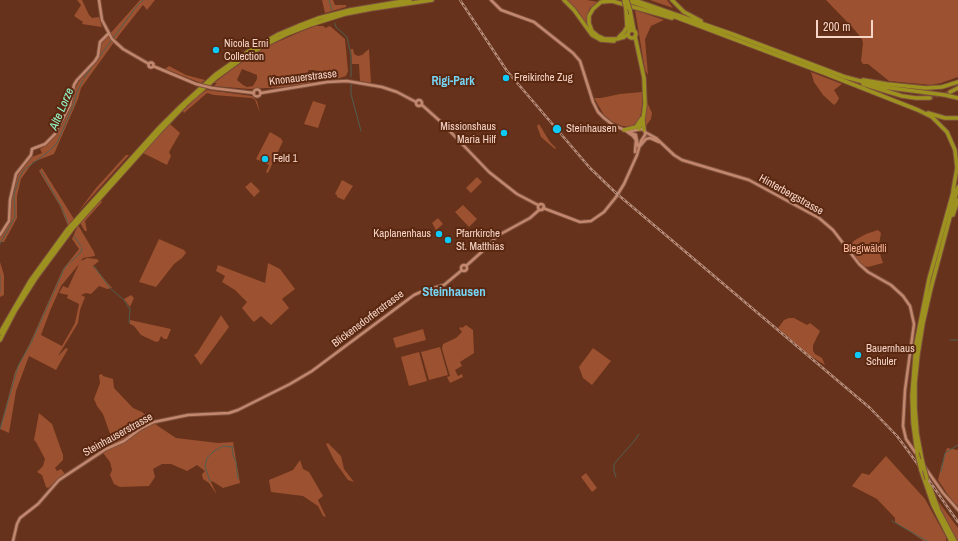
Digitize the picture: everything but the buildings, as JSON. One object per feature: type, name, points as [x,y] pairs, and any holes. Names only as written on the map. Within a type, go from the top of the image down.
[{"type":"highway","points":[[0,333],[33,276],[51,250],[75,221],[158,129],[215,75],[252,49],[279,34],[298,26],[319,18],[350,10],[410,0]]},
{"type":"highway","points":[[0,340],[15,311],[36,278],[70,232],[161,130],[213,80],[263,46],[310,25],[345,14],[432,0]]},
{"type":"highway","points":[[564,0],[574,10],[591,34],[598,39],[610,42],[630,36],[634,31],[625,0]]},
{"type":"highway","points":[[625,0],[652,8],[700,26],[918,110],[940,117],[958,118]]},
{"type":"highway","points":[[634,0],[732,34],[893,94],[911,98],[930,98]]},
{"type":"highway","points":[[672,0],[679,8],[690,16],[732,34]]},
{"type":"highway","points":[[630,36],[612,39],[598,36],[592,31],[589,23],[589,16],[592,9],[598,4],[606,1],[628,4],[700,26]]},
{"type":"highway","points":[[628,10],[630,36],[643,71],[645,104],[641,130]]},
{"type":"highway","points":[[612,39],[620,36],[626,30],[628,10]]},
{"type":"highway","points":[[826,70],[872,82],[920,88],[940,88],[958,82]]},
{"type":"highway","points":[[845,77],[888,88],[950,94],[958,98]]},
{"type":"highway","points":[[950,94],[958,88]]},
{"type":"highway","points":[[918,110],[939,123],[947,132],[953,142],[957,162],[950,215],[925,297],[914,353],[912,396],[916,452],[933,505],[951,541]]},
{"type":"highway","points":[[624,130],[631,129],[638,125],[644,111]]},
{"type":"highway","points":[[953,191],[958,174]]},
{"type":"highway","points":[[955,541],[939,511],[927,479],[917,433],[915,408],[917,362],[924,317],[940,250],[958,187]]},
{"type":"highway","points":[[950,215],[958,200]]},
{"type":"street","points":[[0,235],[9,221],[10,200],[17,172],[31,155],[32,149],[45,144],[55,134],[70,105],[74,85],[95,61],[98,56],[100,42],[109,35],[101,16],[99,0]]},
{"type":"street","points":[[490,0],[501,10],[534,22],[573,53],[580,62],[593,102],[598,112],[610,123],[634,137],[636,143],[636,153]]},
{"type":"street","name":"Knonauerstrasse","points":[[109,35],[116,44],[126,52],[148,64],[150,67],[153,66],[196,84],[212,88],[254,93],[257,96],[260,95],[261,92],[327,82],[347,82],[382,87],[397,92],[416,102],[420,101],[422,105],[441,122],[489,172],[517,194],[538,205]]},
{"type":"street","points":[[624,130],[641,130]]},
{"type":"street","points":[[636,153],[643,137],[641,130]]},
{"type":"street","points":[[636,136],[641,130]]},
{"type":"street","name":"Hinterbergstrasse","points":[[641,130],[658,140],[682,160],[743,178],[814,214],[833,230],[859,264],[868,272],[891,285],[903,296],[910,306],[914,324],[905,390],[902,426],[905,436],[916,452]]},
{"type":"street","points":[[544,208],[539,210],[538,205],[542,204],[544,208],[578,222],[591,220],[604,212],[619,193],[627,179],[634,160],[638,142],[636,136],[629,131]]},
{"type":"street","name":"Hinterbergstrasse","points":[[636,136],[650,136],[658,140]]},
{"type":"street","points":[[636,153],[646,139],[650,138],[663,144]]},
{"type":"street","name":"Blickensdorferstrasse","points":[[307,374],[414,295],[444,285],[462,270],[462,266],[466,266],[484,250],[496,236],[530,218],[539,210]]},
{"type":"street","name":"Steinhauserstrasse","points":[[13,541],[20,518],[38,504],[57,482],[106,449],[126,440],[142,428],[154,422],[170,418],[233,412],[307,374]]},
{"type":"street","points":[[916,452],[943,493],[958,510]]},
{"type":"green space","points":[[77,0],[82,0],[92,18],[99,17],[102,27],[82,24],[83,22],[74,16],[81,5]]},
{"type":"green space","points":[[140,0],[155,0],[147,10],[143,5],[81,88],[78,99],[54,154],[33,162],[21,179],[17,196],[17,218],[4,242],[0,242],[0,237],[10,222],[11,197],[17,176],[32,157],[42,153],[40,149],[53,139],[60,129],[72,104],[75,88],[100,56],[100,45]]},
{"type":"green space","points":[[322,0],[333,0],[335,5],[346,5],[346,7],[325,13]]},
{"type":"green space","points":[[567,0],[587,0],[598,2],[590,8],[587,16],[587,25],[578,11]]},
{"type":"green space","points":[[650,0],[667,0],[673,8]]},
{"type":"green space","points":[[826,0],[958,0],[958,77],[931,85],[889,81],[868,64],[863,64],[861,61],[862,39]]},
{"type":"green space","points":[[635,10],[664,20],[651,26],[645,39],[648,75],[645,70]]},
{"type":"green space","points":[[315,26],[324,26],[325,28],[330,26],[345,39],[348,71],[346,76],[340,78],[319,79],[321,71],[308,70],[310,83],[285,87],[249,89],[214,86],[217,83],[214,83],[264,48]],"holes":[[[242,69],[257,75],[257,79],[253,86],[247,87],[237,80]]]},
{"type":"green space","points":[[351,49],[353,49],[354,54],[358,56],[362,55],[369,49],[371,83],[360,81],[359,64],[352,64]]},
{"type":"green space","points":[[169,66],[186,75],[205,80],[201,83],[165,69]]},
{"type":"green space","points":[[811,72],[842,84],[834,90],[839,98],[834,105],[823,95],[814,82]]},
{"type":"green space","points":[[207,90],[252,96],[257,101],[260,113],[255,100],[252,98],[214,95],[207,93],[184,113],[183,111],[198,96]]},
{"type":"green space","points":[[642,92],[640,118],[638,122],[631,127],[622,126],[611,121],[604,115],[594,98],[601,98],[620,94]]},
{"type":"green space","points":[[313,101],[326,105],[318,128],[304,124]]},
{"type":"green space","points":[[647,102],[652,113],[651,119],[646,126],[645,125]]},
{"type":"green space","points":[[170,124],[180,133],[169,152],[171,156],[167,165],[143,153]]},
{"type":"green space","points":[[539,124],[550,142],[556,148],[555,149],[541,137],[537,126]]},
{"type":"green space","points":[[270,132],[283,141],[268,173],[266,172],[269,165],[256,159]]},
{"type":"green space","points":[[126,155],[129,155],[78,212],[96,188]]},
{"type":"green space","points":[[42,168],[74,219],[68,226],[60,206],[39,171]]},
{"type":"green space","points":[[477,177],[482,182],[471,193],[466,188]]},
{"type":"green space","points":[[342,180],[353,186],[344,200],[337,197],[335,194]]},
{"type":"green space","points":[[251,182],[260,191],[254,197],[245,187]]},
{"type":"green space","points":[[101,200],[102,202],[85,221],[87,231],[85,231],[80,223]]},
{"type":"green space","points":[[463,205],[477,219],[469,227],[455,212]]},
{"type":"green space","points":[[438,218],[443,224],[436,230],[432,223]]},
{"type":"green space","points":[[78,225],[95,256],[83,258],[81,261],[87,258],[97,259],[99,261],[93,266],[112,288],[107,289],[99,286],[91,294],[86,293],[81,295],[85,297],[80,310],[78,323],[58,356],[66,348],[68,349],[56,370],[29,356],[16,391],[9,433],[0,429],[15,372],[30,343],[63,269],[79,249],[72,239]],"holes":[[[79,264],[68,288],[63,286],[59,293],[68,295],[67,298],[79,304],[75,323],[62,346],[41,335],[61,286]]]},
{"type":"green space","name":"Blegiwäldli","points":[[878,230],[881,233],[879,251],[883,263],[868,267],[864,266],[857,260],[847,247],[855,240]]},
{"type":"green space","points":[[159,239],[184,250],[186,253],[174,264],[156,287],[139,282]]},
{"type":"green space","points":[[0,262],[4,275],[4,295],[0,297]]},
{"type":"green space","points":[[268,263],[280,269],[295,289],[282,299],[289,308],[271,325],[261,316],[254,322],[242,308],[247,302],[235,290],[222,282],[225,276],[216,271],[218,265],[265,283]]},
{"type":"green space","points":[[131,295],[134,298],[130,307],[124,299]]},
{"type":"green space","points":[[221,315],[229,327],[201,365],[194,355],[197,353]]},
{"type":"green space","points":[[794,318],[807,325],[810,323],[820,331],[813,345],[813,351],[822,358],[825,365],[809,355],[778,328],[784,320]]},
{"type":"green space","points":[[130,320],[171,329],[167,339],[164,339],[161,336],[159,341],[156,342],[141,335],[134,326],[130,324]]},
{"type":"green space","points":[[466,325],[473,330],[474,353],[460,362],[462,366],[455,370],[458,376],[462,374],[463,377],[450,383],[447,377],[450,376],[442,349],[443,344],[456,338],[462,332],[459,328]]},
{"type":"green space","points":[[423,329],[426,340],[396,348],[393,338]]},
{"type":"green space","points":[[440,347],[448,375],[429,380],[421,352]]},
{"type":"green space","points":[[593,348],[611,361],[592,385],[583,378],[579,367]]},
{"type":"green space","points":[[419,352],[427,381],[409,386],[401,357]]},
{"type":"green space","points":[[102,374],[103,376],[113,379],[114,388],[133,408],[142,412],[158,426],[176,438],[218,443],[233,442],[240,483],[223,488],[212,481],[211,482],[217,495],[209,483],[203,479],[202,474],[205,471],[197,465],[187,471],[171,464],[162,464],[153,469],[155,477],[149,486],[120,487],[114,484],[110,475],[112,470],[110,462],[100,449],[105,443],[113,442],[103,414],[94,399],[100,383],[99,375]]},
{"type":"green space","points":[[39,413],[52,424],[63,455],[63,460],[55,468],[57,471],[61,469],[65,474],[48,488],[46,487],[42,475],[37,472],[43,466],[45,459],[34,440]]},
{"type":"green space","points":[[328,443],[341,456],[344,469],[354,482],[348,480],[335,462],[326,444]]},
{"type":"green space","points":[[947,448],[958,450],[958,506],[952,501],[938,480]]},
{"type":"green space","points":[[886,456],[925,499],[946,537],[946,541],[924,541],[895,522],[895,518],[877,499],[852,486],[862,473],[869,475]]},
{"type":"green space","points":[[300,460],[303,469],[309,472],[323,496],[318,500],[326,517],[323,516],[318,506],[303,496],[271,492],[269,480],[293,470]]},
{"type":"green space","points":[[586,473],[597,488],[592,492],[581,477]]},
{"type":"green space","points":[[935,497],[958,528],[958,541],[955,538]]},
{"type":"waterway","name":"Alte Lorze","points":[[84,78],[136,7],[143,0]]},
{"type":"waterway","points":[[329,0],[332,10]]},
{"type":"waterway","points":[[335,23],[336,27],[347,37],[351,55],[351,77]]},
{"type":"waterway","name":"Alte Lorze","points":[[0,244],[15,217],[14,194],[20,176],[24,170],[48,152],[57,143],[83,80]]},
{"type":"waterway","points":[[351,84],[351,94],[361,131]]},
{"type":"waterway","points":[[41,171],[61,206],[68,223]]},
{"type":"waterway","points":[[74,236],[81,246]]},
{"type":"waterway","points":[[0,429],[18,366],[32,341],[65,267],[81,252],[82,248]]},
{"type":"waterway","points":[[94,266],[110,288]]},
{"type":"waterway","name":"Alte Lorze","points":[[0,275],[0,291]]},
{"type":"waterway","points":[[111,289],[124,300],[130,308],[129,323]]},
{"type":"waterway","points":[[950,340],[958,340]]},
{"type":"waterway","points":[[616,477],[614,464],[639,434]]},
{"type":"waterway","points":[[941,472],[945,453],[958,445]]},
{"type":"waterway","points":[[210,481],[205,467],[207,458],[223,446],[232,447]]},
{"type":"waterway","points":[[233,447],[233,455],[236,462],[238,479]]},
{"type":"waterway","points":[[892,521],[927,541]]},
{"type":"tunnel","points":[[930,98],[950,92]]},
{"type":"railway","points":[[460,0],[507,71],[590,168],[616,193],[870,408],[897,436],[958,522]]},
{"type":"place","name":"Nicola Erni Collection","points":[[216,50]]},
{"type":"place","name":"Freikirche Zug","points":[[506,78]]},
{"type":"place","name":"Steinhausen","points":[[557,129]]},
{"type":"place","name":"Missionshaus Maria Hilf","points":[[504,133]]},
{"type":"place","name":"Feld 1","points":[[265,159]]},
{"type":"place","name":"Kaplanenhaus","points":[[439,234]]},
{"type":"place","name":"Pfarrkirche St. Matthias","points":[[448,240]]},
{"type":"place","name":"Bauernhaus Schuler","points":[[858,355]]},
{"type":"district","name":"Rigi-Park","points":[[453,82]]},
{"type":"district","name":"Steinhausen","points":[[454,293]]}]
